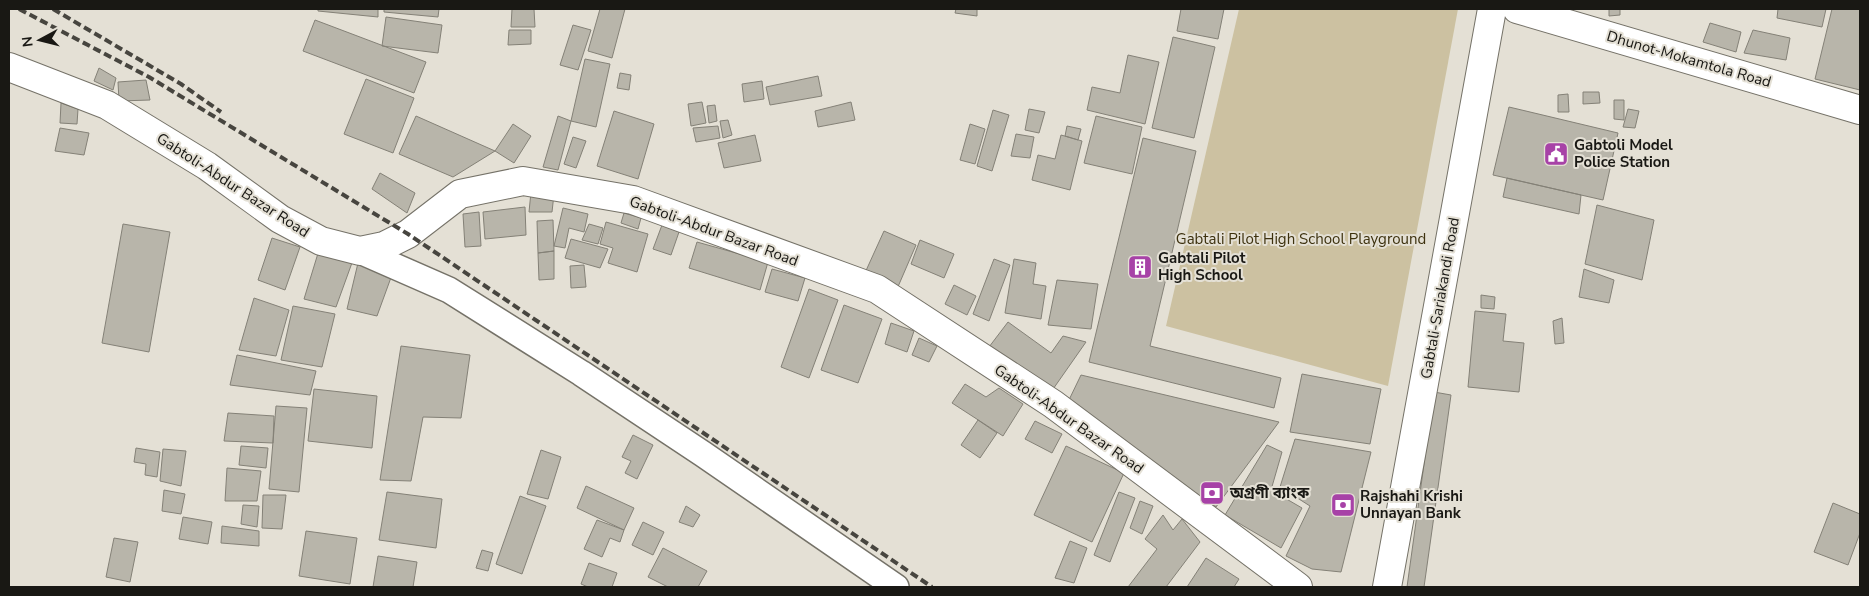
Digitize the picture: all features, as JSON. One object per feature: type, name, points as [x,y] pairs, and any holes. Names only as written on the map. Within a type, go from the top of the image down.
[{"type":"street","name":"Gabtali-Sariakandi Road","points":[[1387,587],[1492,9]]},
{"type":"street","name":"Dhunot-Mokamtola Road","points":[[1517,9],[1860,110]]},
{"type":"street","name":"Gabtoli-Abdur Bazar Road","points":[[9,67],[107,105],[207,166],[280,219],[322,241],[360,251],[384,246],[408,234],[460,194],[523,180],[634,200],[877,289],[1053,404],[1298,587]]},
{"type":"street","points":[[360,251],[457,295],[581,373],[703,454],[896,587]]},
{"type":"green space","name":"Gabtali Pilot High School Playground","points":[[1239,9],[1458,9],[1388,386],[1166,326]]},
{"type":"building","points":[[318,9],[378,9],[378,17],[318,11]]},
{"type":"building","points":[[384,9],[439,9],[438,17],[384,12]]},
{"type":"building","points":[[512,9],[534,9],[535,27],[511,27]]},
{"type":"building","points":[[600,9],[625,9],[612,58],[588,51]]},
{"type":"building","points":[[956,9],[977,9],[977,16],[955,13]]},
{"type":"building","points":[[1181,9],[1224,9],[1218,39],[1177,31]]},
{"type":"building","points":[[1609,9],[1620,9],[1620,15],[1609,16]]},
{"type":"building","points":[[1778,9],[1826,9],[1822,27],[1777,18]]},
{"type":"building","points":[[1832,9],[1860,9],[1860,90],[1815,79]]},
{"type":"building","points":[[386,17],[442,25],[438,53],[382,46]]},
{"type":"building","points":[[315,20],[426,62],[414,93],[303,51]]},
{"type":"building","points":[[1710,23],[1741,32],[1736,52],[1703,42]]},
{"type":"building","points":[[573,25],[591,30],[578,70],[560,65]]},
{"type":"building","points":[[509,30],[531,30],[531,44],[508,45]]},
{"type":"building","points":[[1753,30],[1790,38],[1786,60],[1744,53]]},
{"type":"building","points":[[1173,37],[1215,47],[1194,138],[1152,128]]},
{"type":"building","points":[[1128,55],[1159,62],[1145,124],[1087,110],[1092,87],[1120,93]]},
{"type":"building","points":[[585,59],[610,64],[596,127],[571,121]]},
{"type":"building","points":[[99,68],[116,78],[113,90],[94,81]]},
{"type":"building","points":[[620,73],[631,75],[629,90],[617,88]]},
{"type":"building","points":[[818,76],[822,96],[770,105],[766,87]]},
{"type":"building","points":[[366,79],[414,98],[393,153],[344,134]]},
{"type":"building","points":[[146,80],[150,100],[119,101],[118,82]]},
{"type":"building","points":[[762,81],[764,99],[744,102],[742,84]]},
{"type":"building","points":[[1583,92],[1599,92],[1600,103],[1583,104]]},
{"type":"building","points":[[1568,94],[1569,112],[1558,112],[1558,95]]},
{"type":"building","points":[[1614,100],[1624,100],[1624,120],[1614,119]]},
{"type":"building","points":[[702,102],[706,123],[691,126],[688,104]]},
{"type":"building","points":[[851,102],[855,120],[818,127],[815,111]]},
{"type":"building","points":[[61,103],[78,109],[77,124],[60,123]]},
{"type":"building","points":[[715,105],[717,121],[709,123],[707,106]]},
{"type":"building","name":"Gabtoli Model Police Station","points":[[1509,107],[1618,133],[1603,200],[1493,175]]},
{"type":"building","points":[[1029,109],[1045,112],[1039,133],[1025,130]]},
{"type":"building","points":[[1628,109],[1639,111],[1635,128],[1623,127]]},
{"type":"building","points":[[993,110],[1009,115],[992,171],[977,166]]},
{"type":"building","points":[[614,111],[654,124],[638,179],[597,166]]},
{"type":"building","points":[[416,116],[495,151],[453,177],[399,154]]},
{"type":"building","points":[[558,116],[571,121],[558,170],[543,167]]},
{"type":"building","points":[[1096,116],[1142,127],[1132,174],[1084,163]]},
{"type":"building","points":[[728,120],[732,135],[723,138],[720,121]]},
{"type":"building","points":[[513,124],[531,136],[514,163],[495,151]]},
{"type":"building","points":[[970,124],[985,129],[975,164],[960,160]]},
{"type":"building","points":[[718,126],[720,138],[696,142],[693,128]]},
{"type":"building","points":[[1067,126],[1081,129],[1078,140],[1065,136]]},
{"type":"building","points":[[60,128],[89,133],[84,155],[55,151]]},
{"type":"building","points":[[1016,134],[1034,137],[1030,158],[1011,156]]},
{"type":"building","points":[[755,135],[761,161],[724,168],[718,143]]},
{"type":"building","points":[[1061,135],[1082,141],[1070,190],[1032,180],[1038,155],[1055,159]]},
{"type":"building","points":[[573,137],[586,141],[576,168],[564,164]]},
{"type":"building","name":"Gabtali Pilot High School","points":[[1143,138],[1196,151],[1150,346],[1281,378],[1274,408],[1089,362]]},
{"type":"building","points":[[380,173],[415,193],[407,213],[372,189]]},
{"type":"building","points":[[1507,178],[1581,195],[1579,214],[1503,197]]},
{"type":"building","points":[[531,192],[554,194],[552,212],[529,212]]},
{"type":"building","points":[[1597,205],[1654,220],[1642,280],[1585,264]]},
{"type":"building","points":[[525,207],[526,235],[485,239],[483,212]]},
{"type":"building","points":[[563,208],[588,214],[584,232],[569,228],[565,248],[554,246]]},
{"type":"building","points":[[479,212],[481,246],[465,247],[463,214]]},
{"type":"building","points":[[624,213],[641,218],[638,229],[621,223]]},
{"type":"building","points":[[553,220],[554,251],[538,253],[537,221]]},
{"type":"building","points":[[606,222],[648,234],[637,272],[608,263],[613,248],[600,244]]},
{"type":"building","points":[[123,224],[170,232],[149,352],[102,343]]},
{"type":"building","points":[[589,224],[603,228],[598,244],[582,240]]},
{"type":"building","points":[[662,225],[679,232],[671,255],[653,249]]},
{"type":"building","points":[[884,231],[916,245],[897,289],[864,275]]},
{"type":"building","points":[[272,238],[300,247],[285,290],[258,280]]},
{"type":"building","points":[[571,239],[608,249],[600,268],[565,258]]},
{"type":"building","points":[[920,240],[954,254],[944,278],[911,264]]},
{"type":"building","points":[[697,242],[768,262],[760,290],[689,268]]},
{"type":"building","points":[[319,250],[353,260],[336,307],[304,299]]},
{"type":"building","points":[[554,251],[554,279],[539,280],[538,253]]},
{"type":"building","points":[[994,259],[1010,265],[989,321],[973,314]]},
{"type":"building","points":[[1014,259],[1036,263],[1033,284],[1046,286],[1041,319],[1005,313]]},
{"type":"building","points":[[358,263],[393,272],[377,316],[347,309]]},
{"type":"building","points":[[584,265],[586,287],[571,288],[570,266]]},
{"type":"building","points":[[772,269],[805,278],[798,301],[765,292]]},
{"type":"building","points":[[1584,269],[1614,280],[1609,303],[1579,297]]},
{"type":"building","points":[[1057,280],[1098,284],[1091,329],[1048,325]]},
{"type":"building","points":[[954,285],[976,296],[967,315],[945,304]]},
{"type":"building","points":[[809,289],[838,300],[809,378],[781,367]]},
{"type":"building","points":[[1481,295],[1495,297],[1494,309],[1481,308]]},
{"type":"building","points":[[254,298],[289,310],[276,356],[239,350]]},
{"type":"building","points":[[844,305],[882,319],[858,383],[821,370]]},
{"type":"building","points":[[293,306],[335,314],[322,367],[281,360]]},
{"type":"building","points":[[1475,311],[1506,314],[1503,341],[1524,343],[1519,392],[1468,387]]},
{"type":"building","points":[[1562,318],[1564,343],[1555,344],[1553,321]]},
{"type":"building","points":[[1008,322],[1051,353],[1063,336],[1086,342],[1051,392],[989,347]]},
{"type":"building","points":[[891,323],[914,331],[907,352],[885,344]]},
{"type":"building","points":[[919,338],[937,346],[929,362],[912,355]]},
{"type":"building","points":[[401,346],[470,355],[461,418],[423,417],[411,481],[380,480]]},
{"type":"building","points":[[237,355],[316,371],[310,395],[230,385]]},
{"type":"building","points":[[1302,374],[1381,389],[1370,444],[1290,432]]},
{"type":"building","points":[[1081,375],[1279,422],[1216,507],[1067,404]]},
{"type":"building","points":[[965,384],[986,397],[999,388],[1023,404],[1003,436],[952,403]]},
{"type":"building","points":[[314,389],[377,396],[372,448],[308,441]]},
{"type":"building","points":[[1434,392],[1451,395],[1424,587],[1407,587]]},
{"type":"building","points":[[276,406],[307,408],[299,492],[269,489]]},
{"type":"building","points":[[228,413],[274,416],[273,443],[224,441]]},
{"type":"building","points":[[978,420],[997,433],[980,458],[961,445]]},
{"type":"building","points":[[1035,421],[1062,434],[1052,453],[1025,439]]},
{"type":"building","points":[[633,435],[653,445],[637,479],[625,473],[631,461],[622,457]]},
{"type":"building","points":[[1295,439],[1371,452],[1341,572],[1312,569],[1286,556],[1310,506],[1280,487]]},
{"type":"building","points":[[1267,445],[1282,452],[1271,490],[1302,508],[1281,548],[1225,515]]},
{"type":"building","points":[[241,446],[268,448],[266,468],[239,465]]},
{"type":"building","points":[[1066,446],[1124,473],[1092,542],[1034,515]]},
{"type":"building","points":[[136,448],[160,452],[157,477],[145,475],[146,464],[134,462]]},
{"type":"building","points":[[163,449],[186,451],[181,486],[160,481]]},
{"type":"building","points":[[541,450],[561,457],[548,499],[527,494]]},
{"type":"building","points":[[227,468],[261,471],[257,501],[225,501]]},
{"type":"building","points":[[586,486],[634,508],[624,530],[577,508]]},
{"type":"building","points":[[164,490],[185,494],[181,514],[162,511]]},
{"type":"building","points":[[387,492],[442,499],[436,548],[379,540]]},
{"type":"building","points":[[1119,492],[1135,498],[1110,562],[1094,555]]},
{"type":"building","points":[[263,495],[286,495],[282,529],[262,528]]},
{"type":"building","points":[[520,496],[546,506],[522,574],[496,564]]},
{"type":"building","points":[[1140,501],[1153,506],[1142,534],[1130,528]]},
{"type":"building","points":[[1833,503],[1860,514],[1860,533],[1848,565],[1814,552]]},
{"type":"building","points":[[243,505],[259,506],[257,527],[241,524]]},
{"type":"building","points":[[686,506],[700,515],[693,527],[679,522]]},
{"type":"building","points":[[1163,515],[1173,530],[1182,519],[1200,542],[1166,587],[1128,587],[1157,549],[1145,539]]},
{"type":"building","points":[[183,517],[212,522],[208,544],[179,539]]},
{"type":"building","points":[[597,520],[624,530],[620,542],[610,538],[602,557],[584,549]]},
{"type":"building","points":[[643,522],[664,532],[653,555],[632,545]]},
{"type":"building","points":[[222,526],[259,531],[259,546],[221,543]]},
{"type":"building","points":[[306,531],[357,538],[350,584],[299,576]]},
{"type":"building","points":[[114,538],[138,542],[130,582],[106,577]]},
{"type":"building","points":[[1070,541],[1087,548],[1074,583],[1055,578]]},
{"type":"building","points":[[663,548],[707,571],[698,587],[668,587],[648,577]]},
{"type":"building","points":[[482,550],[493,553],[488,571],[476,568]]},
{"type":"building","points":[[378,556],[417,562],[413,587],[373,587]]},
{"type":"building","points":[[1206,558],[1239,579],[1234,587],[1187,587]]},
{"type":"building","points":[[589,563],[617,573],[612,587],[588,587],[581,584]]},
{"type":"railway","points":[[19,9],[149,77],[408,234],[932,587]]},
{"type":"railway","points":[[53,9],[181,84],[221,112]]},
{"type":"place","name":"Gabtoli Model Police Station","points":[[1556,154]]},
{"type":"place","name":"Gabtali Pilot High School","points":[[1140,267]]},
{"type":"place","name":"অগ্রণী ব্যাংক","points":[[1212,493]]},
{"type":"place","name":"Rajshahi Krishi Unnayan Bank","points":[[1343,505]]}]
